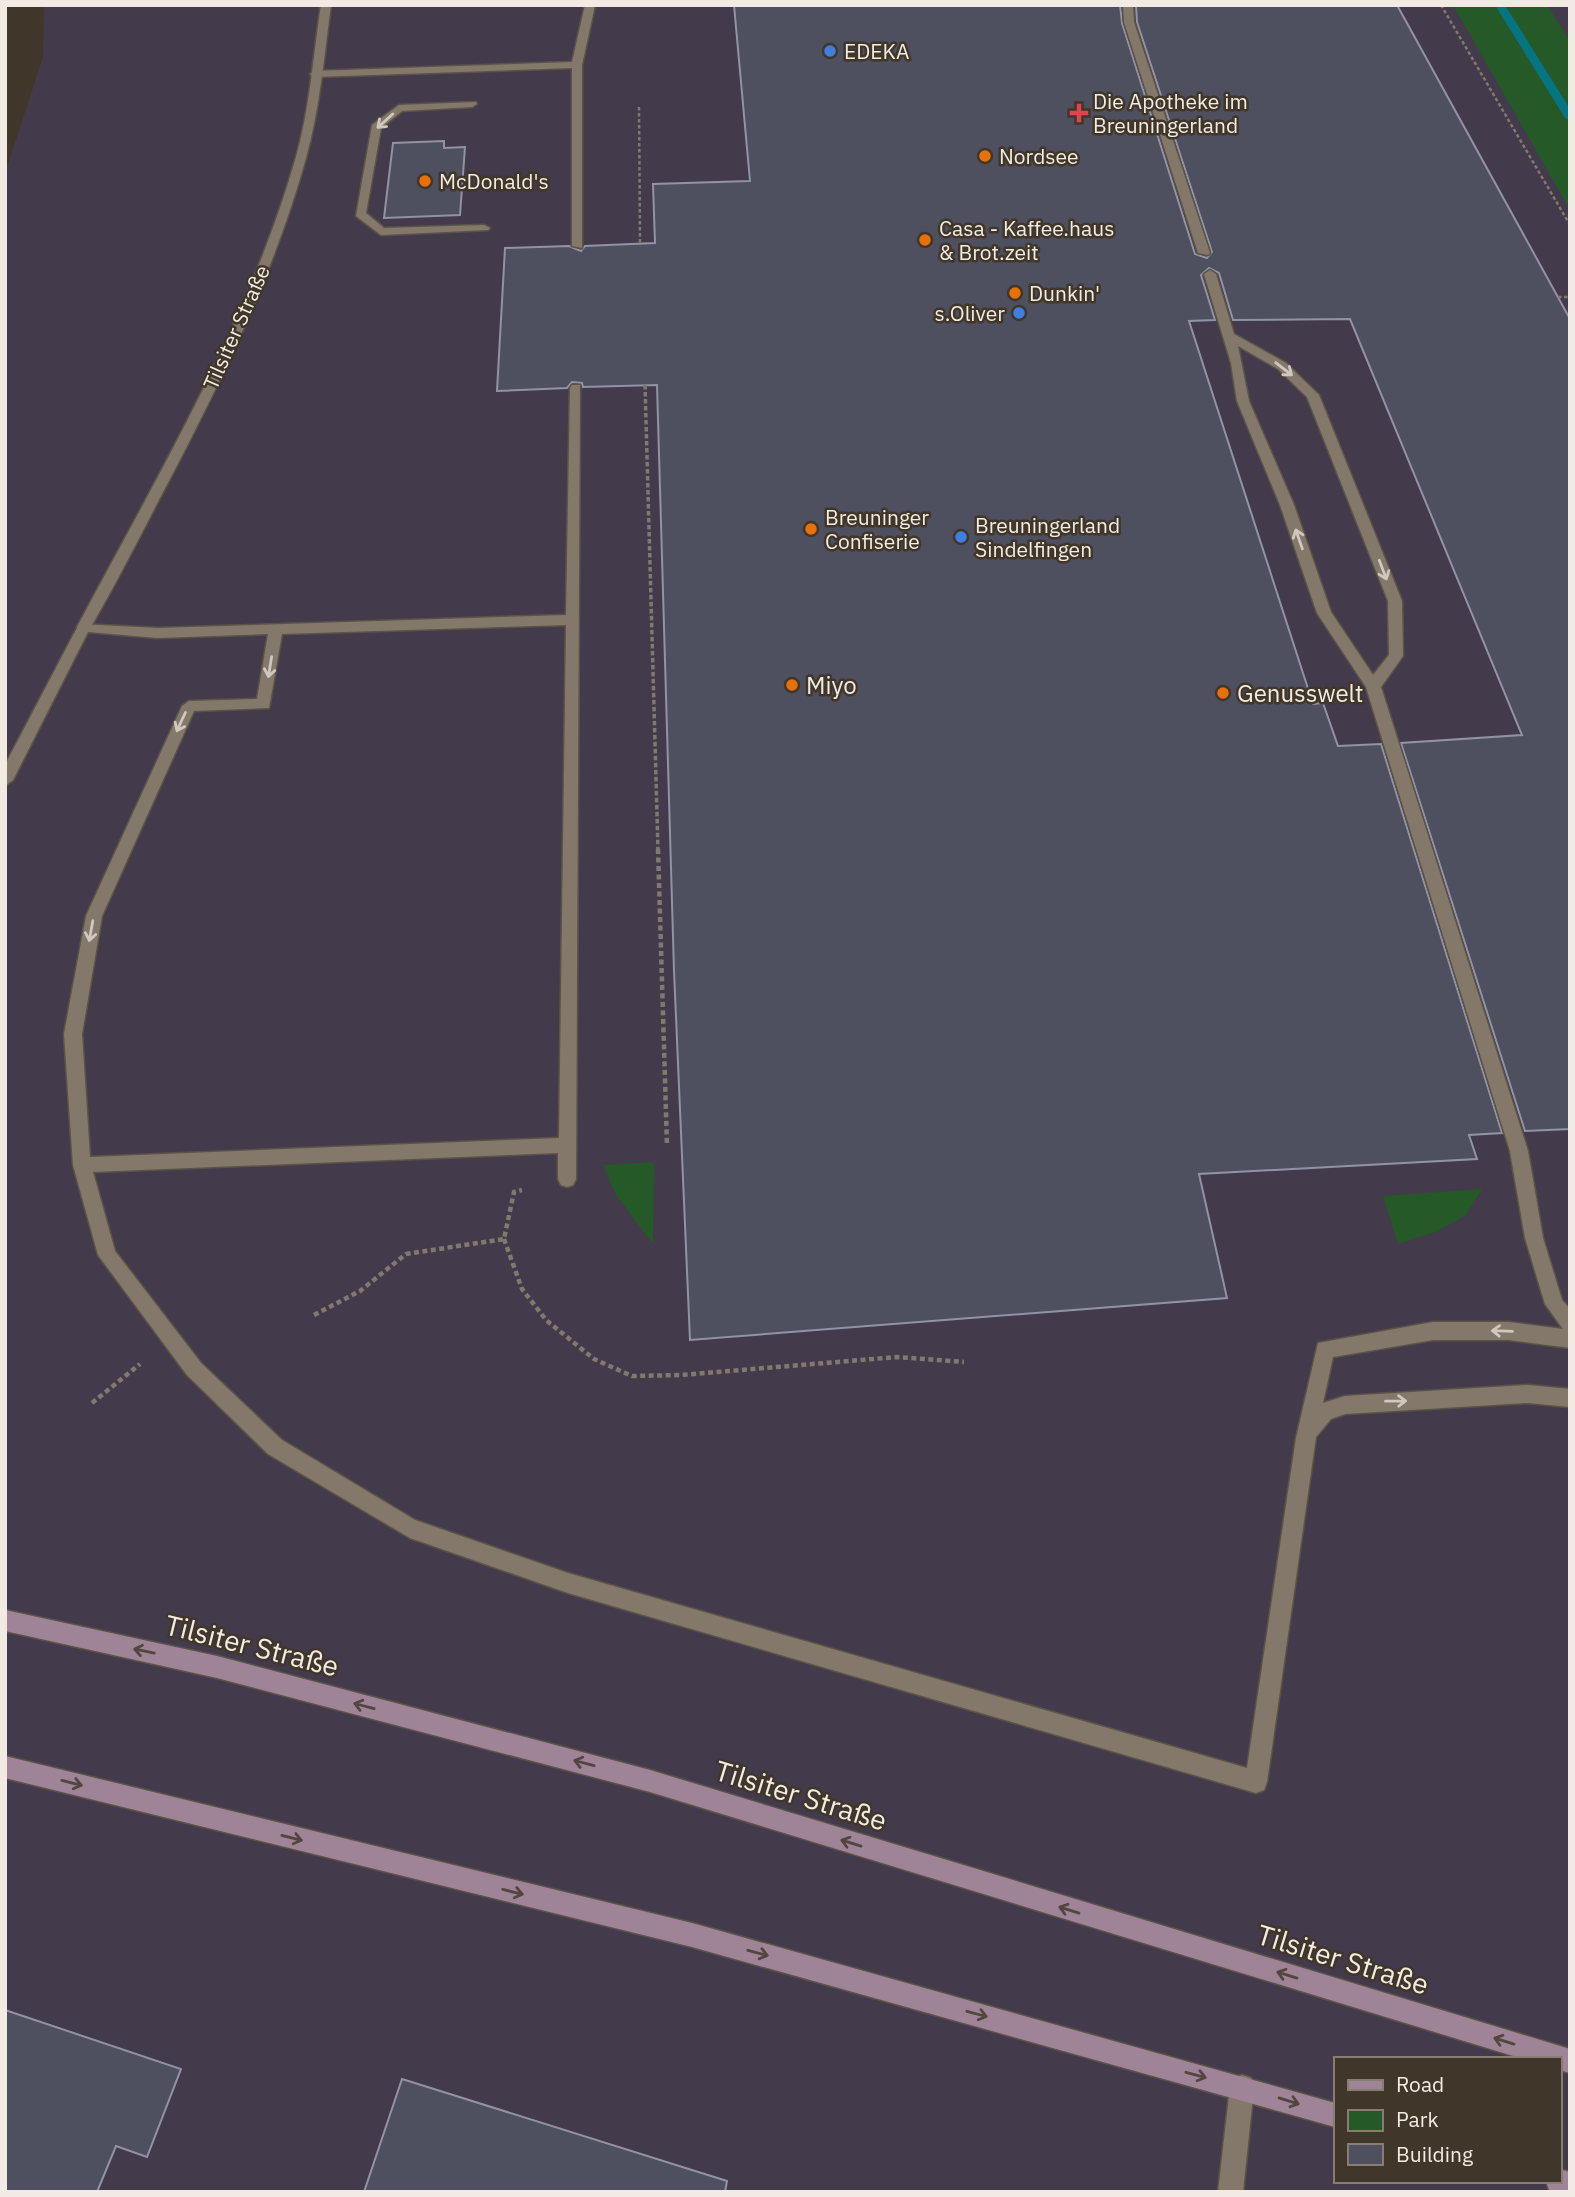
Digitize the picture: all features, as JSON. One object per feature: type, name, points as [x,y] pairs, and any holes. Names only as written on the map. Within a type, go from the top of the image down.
[{"type":"main road","name":"Tilsiter Straße","points":[[5,1620],[217,1667],[650,1781],[1557,2057]]},
{"type":"main road","points":[[5,1767],[692,1935],[1334,2115]]},
{"type":"street","name":"Tilsiter Straße","points":[[5,780],[211,384],[272,247],[302,155],[326,5]]},
{"type":"street","points":[[578,246],[578,65],[590,5]]},
{"type":"street","points":[[1128,5],[1129,22],[1204,253]]},
{"type":"street","points":[[315,74],[578,65]]},
{"type":"street","points":[[472,104],[399,108],[376,127],[360,214],[382,232],[484,228]]},
{"type":"street","points":[[1210,274],[1226,334],[1237,363],[1244,401],[1287,505],[1324,613],[1373,686],[1519,1151],[1534,1238],[1554,1304],[1570,1323]]},
{"type":"street","points":[[1226,334],[1282,366],[1313,395],[1395,601],[1396,656],[1373,686]]},
{"type":"street","points":[[567,1179],[576,388]]},
{"type":"street","points":[[84,627],[158,632],[573,620]]},
{"type":"street","points":[[276,629],[264,704],[189,706],[94,916],[73,1034],[82,1165],[107,1255],[194,1369],[275,1447],[410,1528],[568,1583],[1256,1782],[1306,1438],[1325,1349],[1433,1331],[1509,1331],[1570,1339]]},
{"type":"street","points":[[82,1165],[566,1145]]},
{"type":"street","points":[[1306,1438],[1324,1412],[1345,1405],[1528,1394],[1570,1398]]},
{"type":"street","points":[[1230,2192],[1242,2087]]},
{"type":"path","points":[[1441,5],[1570,225]]},
{"type":"path","points":[[639,107],[640,243]]},
{"type":"path","points":[[1558,297],[1570,297]]},
{"type":"path","points":[[645,385],[667,1146]]},
{"type":"path","points":[[567,1179],[514,1192],[504,1239],[522,1289],[546,1320],[594,1359],[632,1376],[681,1375],[897,1357],[964,1362]]},
{"type":"path","points":[[314,1315],[360,1291],[406,1254],[504,1239]]},
{"type":"path","points":[[92,1404],[172,1338]]},
{"type":"shaded area","points":[[44,5],[1570,5],[1570,2192],[5,2192],[5,173],[43,57]]},
{"type":"green space","points":[[1453,5],[1547,5],[1570,41],[1570,210]]},
{"type":"green space","points":[[654,1162],[653,1244],[616,1195],[603,1165]]},
{"type":"green space","points":[[1482,1189],[1465,1216],[1435,1232],[1398,1244],[1383,1196]]},
{"type":"building","name":"Breuningerland Sindelfingen","points":[[734,5],[1120,5],[1122,23],[1195,254],[1207,258],[1212,252],[1137,22],[1136,5],[1397,5],[1570,319],[1570,1129],[1525,1131],[1401,743],[1522,735],[1350,319],[1233,320],[1219,273],[1209,268],[1201,275],[1215,320],[1189,321],[1313,704],[1323,703],[1338,746],[1381,744],[1502,1133],[1469,1135],[1477,1159],[1199,1174],[1227,1298],[690,1340],[674,971],[657,385],[583,387],[582,383],[572,382],[567,388],[497,391],[505,248],[569,246],[581,251],[585,246],[655,243],[653,184],[750,181]]},
{"type":"building","name":"McDonald's","points":[[444,141],[444,148],[465,147],[460,215],[384,218],[393,143]]},
{"type":"building","points":[[5,2010],[181,2069],[147,2157],[116,2146],[97,2192],[5,2192]]},
{"type":"building","points":[[402,2079],[727,2181],[725,2192],[364,2192]]},
{"type":"waterway","points":[[1500,5],[1570,118]]},
{"type":"place","name":"EDEKA","points":[[830,51]]},
{"type":"place","name":"Die Apotheke im Breuningerland","points":[[1079,113]]},
{"type":"place","name":"Nordsee","points":[[985,156]]},
{"type":"place","name":"McDonald's","points":[[425,181]]},
{"type":"place","name":"Casa - Kaffee.haus & Brot.zeit","points":[[925,240]]},
{"type":"place","name":"Dunkin'","points":[[1015,293]]},
{"type":"place","name":"s.Oliver","points":[[1019,313]]},
{"type":"place","name":"Breuninger Confiserie","points":[[811,529]]},
{"type":"place","name":"Breuningerland Sindelfingen","points":[[961,537]]},
{"type":"place","name":"Miyo","points":[[792,685]]},
{"type":"place","name":"Genusswelt","points":[[1223,693]]}]
